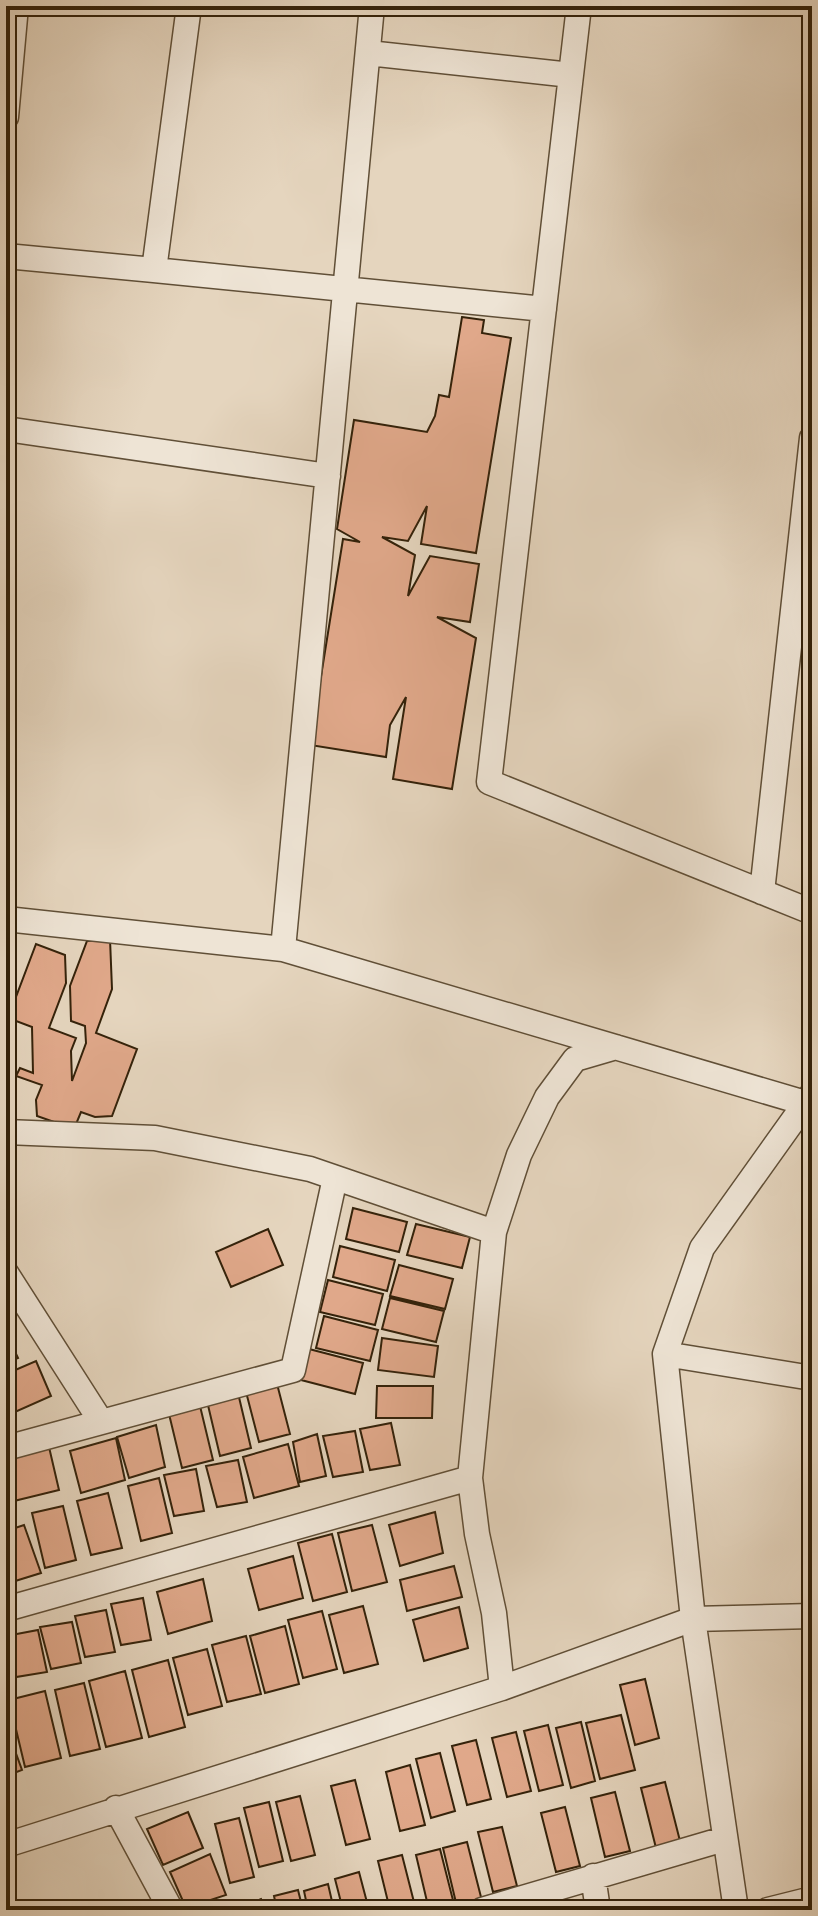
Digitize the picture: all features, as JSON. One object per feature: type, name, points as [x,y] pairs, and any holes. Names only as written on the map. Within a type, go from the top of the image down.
[{"type":"street","points":[[6,117],[16,6]]},
{"type":"street","points":[[154,270],[189,6]]},
{"type":"street","points":[[283,949],[372,6]]},
{"type":"street","points":[[579,6],[489,782],[812,912]]},
{"type":"street","points":[[368,53],[571,75]]},
{"type":"street","points":[[6,256],[346,287],[544,309]]},
{"type":"street","points":[[6,429],[328,476]]},
{"type":"street","points":[[762,892],[807,522],[812,438]]},
{"type":"street","points":[[6,919],[283,949],[616,1047],[809,1098],[702,1248],[665,1354],[693,1619],[736,1910]]},
{"type":"street","points":[[502,1688],[470,1478],[494,1232],[519,1155],[547,1097],[575,1059],[616,1047]]},
{"type":"street","points":[[6,1132],[155,1138],[310,1169],[494,1232]]},
{"type":"street","points":[[6,1448],[293,1370],[335,1178]]},
{"type":"street","points":[[6,1273],[100,1420]]},
{"type":"street","points":[[665,1354],[812,1378]]},
{"type":"street","points":[[6,1609],[470,1478]]},
{"type":"street","points":[[6,1845],[502,1688],[693,1619],[812,1616]]},
{"type":"street","points":[[116,1808],[171,1910]]},
{"type":"street","points":[[482,1910],[724,1839]]},
{"type":"street","points":[[593,1876],[598,1910]]},
{"type":"street","points":[[768,1910],[812,1899]]},
{"type":"building","points":[[462,317],[484,320],[482,333],[511,338],[476,553],[421,544],[427,506],[408,541],[382,537],[415,555],[408,596],[430,556],[479,564],[470,622],[437,617],[476,638],[452,789],[393,779],[406,697],[390,725],[386,757],[310,745],[343,539],[360,542],[337,529],[354,420],[427,432],[435,416],[439,395],[449,397]]},
{"type":"building","points":[[110,939],[112,989],[96,1033],[137,1049],[112,1116],[95,1117],[81,1112],[74,1129],[37,1116],[36,1100],[42,1085],[16,1076],[20,1068],[33,1073],[32,1027],[8,1018],[36,944],[65,955],[66,983],[49,1028],[76,1038],[71,1051],[72,1081],[86,1043],[85,1026],[71,1021],[70,986],[87,941]]},
{"type":"building","points":[[353,1208],[407,1222],[399,1252],[346,1239]]},
{"type":"building","points":[[416,1224],[470,1237],[462,1268],[407,1255]]},
{"type":"building","points":[[268,1229],[283,1265],[231,1287],[216,1252]]},
{"type":"building","points":[[340,1246],[395,1260],[387,1291],[333,1277]]},
{"type":"building","points":[[399,1265],[453,1279],[445,1309],[390,1296]]},
{"type":"building","points":[[328,1280],[383,1294],[375,1325],[320,1312]]},
{"type":"building","points":[[390,1298],[444,1311],[436,1342],[382,1329]]},
{"type":"building","points":[[324,1316],[378,1330],[370,1361],[316,1348]]},
{"type":"building","points":[[6,1333],[18,1358],[6,1363]]},
{"type":"building","points":[[382,1338],[438,1346],[434,1377],[378,1370]]},
{"type":"building","points":[[309,1349],[363,1363],[355,1394],[301,1380]]},
{"type":"building","points":[[36,1361],[51,1396],[6,1416],[6,1374]]},
{"type":"building","points":[[276,1380],[290,1434],[259,1442],[245,1388]]},
{"type":"building","points":[[377,1386],[433,1386],[432,1418],[376,1418]]},
{"type":"building","points":[[238,1393],[251,1448],[220,1456],[207,1401]]},
{"type":"building","points":[[200,1406],[213,1460],[182,1468],[169,1414]]},
{"type":"building","points":[[391,1423],[400,1465],[370,1470],[360,1429]]},
{"type":"building","points":[[156,1425],[165,1467],[129,1478],[117,1437]]},
{"type":"building","points":[[355,1431],[363,1472],[333,1477],[323,1436]]},
{"type":"building","points":[[317,1434],[326,1476],[300,1482],[293,1442]]},
{"type":"building","points":[[116,1438],[125,1480],[81,1493],[70,1451]]},
{"type":"building","points":[[288,1444],[299,1486],[254,1498],[243,1457]]},
{"type":"building","points":[[49,1447],[59,1490],[14,1501],[6,1459]]},
{"type":"building","points":[[238,1460],[247,1502],[217,1507],[206,1466]]},
{"type":"building","points":[[196,1469],[204,1511],[174,1516],[164,1475]]},
{"type":"building","points":[[159,1478],[172,1533],[141,1541],[128,1486]]},
{"type":"building","points":[[108,1493],[122,1548],[91,1555],[77,1501]]},
{"type":"building","points":[[63,1506],[76,1560],[45,1568],[32,1513]]},
{"type":"building","points":[[435,1512],[443,1553],[400,1566],[389,1525]]},
{"type":"building","points":[[24,1525],[41,1573],[12,1582],[6,1568],[6,1531]]},
{"type":"building","points":[[372,1525],[387,1582],[352,1591],[338,1533]]},
{"type":"building","points":[[332,1534],[347,1592],[313,1601],[298,1543]]},
{"type":"building","points":[[293,1556],[303,1598],[259,1610],[248,1569]]},
{"type":"building","points":[[454,1566],[462,1597],[407,1611],[400,1580]]},
{"type":"building","points":[[203,1579],[212,1621],[168,1634],[157,1592]]},
{"type":"building","points":[[143,1598],[151,1640],[121,1645],[111,1604]]},
{"type":"building","points":[[363,1606],[378,1664],[344,1673],[329,1615]]},
{"type":"building","points":[[459,1607],[468,1648],[424,1661],[413,1620]]},
{"type":"building","points":[[106,1610],[115,1652],[85,1657],[75,1616]]},
{"type":"building","points":[[322,1611],[337,1669],[303,1678],[288,1620]]},
{"type":"building","points":[[72,1622],[81,1663],[51,1669],[40,1627]]},
{"type":"building","points":[[285,1626],[299,1684],[265,1693],[250,1636]]},
{"type":"building","points":[[38,1630],[47,1672],[16,1677],[6,1636]]},
{"type":"building","points":[[246,1636],[261,1694],[227,1702],[212,1645]]},
{"type":"building","points":[[207,1649],[222,1706],[188,1715],[173,1658]]},
{"type":"building","points":[[168,1660],[185,1727],[149,1737],[132,1670]]},
{"type":"building","points":[[125,1671],[142,1738],[106,1747],[89,1681]]},
{"type":"building","points":[[645,1679],[659,1738],[635,1745],[620,1685]]},
{"type":"building","points":[[84,1683],[100,1749],[70,1756],[55,1690]]},
{"type":"building","points":[[45,1691],[61,1758],[25,1767],[9,1700]]},
{"type":"building","points":[[621,1715],[635,1770],[600,1779],[586,1723]]},
{"type":"building","points":[[581,1722],[595,1781],[571,1788],[556,1728]]},
{"type":"building","points":[[548,1725],[563,1785],[539,1791],[524,1731]]},
{"type":"building","points":[[6,1726],[22,1770],[6,1776]]},
{"type":"building","points":[[516,1732],[531,1791],[507,1797],[492,1738]]},
{"type":"building","points":[[476,1740],[491,1799],[467,1805],[452,1746]]},
{"type":"building","points":[[440,1753],[455,1811],[431,1818],[416,1759]]},
{"type":"building","points":[[410,1765],[425,1825],[400,1831],[386,1772]]},
{"type":"building","points":[[355,1780],[370,1839],[346,1845],[331,1786]]},
{"type":"building","points":[[665,1782],[680,1841],[656,1848],[641,1788]]},
{"type":"building","points":[[615,1792],[630,1851],[605,1857],[591,1798]]},
{"type":"building","points":[[300,1796],[315,1855],[291,1861],[276,1802]]},
{"type":"building","points":[[269,1802],[283,1861],[259,1867],[244,1808]]},
{"type":"building","points":[[565,1807],[580,1866],[556,1872],[541,1813]]},
{"type":"building","points":[[188,1812],[203,1848],[163,1865],[147,1829]]},
{"type":"building","points":[[239,1818],[254,1877],[230,1883],[215,1824]]},
{"type":"building","points":[[502,1827],[517,1886],[493,1892],[478,1832]]},
{"type":"building","points":[[467,1842],[482,1901],[457,1907],[443,1848]]},
{"type":"building","points":[[440,1849],[455,1908],[429,1910],[416,1855]]},
{"type":"building","points":[[210,1854],[226,1895],[186,1908],[170,1872]]},
{"type":"building","points":[[402,1855],[416,1910],[390,1910],[378,1861]]},
{"type":"building","points":[[359,1872],[369,1910],[343,1910],[335,1879]]},
{"type":"building","points":[[328,1884],[334,1910],[308,1910],[304,1891]]},
{"type":"building","points":[[298,1890],[303,1910],[277,1910],[274,1896]]},
{"type":"building","points":[[261,1899],[266,1910],[238,1909]]}]
